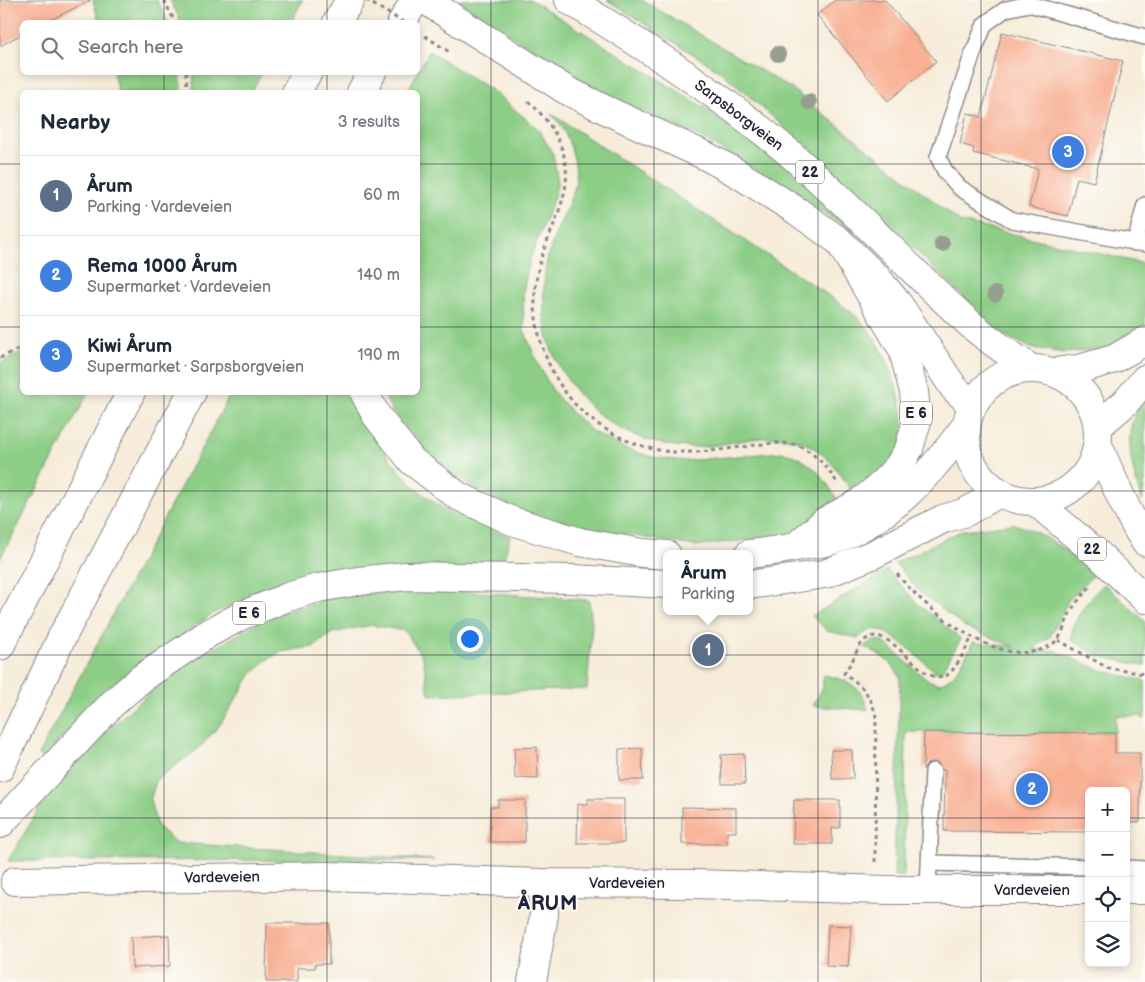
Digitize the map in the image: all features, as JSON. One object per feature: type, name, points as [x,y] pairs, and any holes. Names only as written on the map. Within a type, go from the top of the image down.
[{"type":"main road","points":[[338,20],[350,0]]},
{"type":"main road","points":[[403,20],[415,0]]},
{"type":"main road","points":[[424,0],[566,90],[698,152],[738,173],[839,241],[877,278],[899,305],[954,388],[969,416],[966,447],[972,466],[984,481],[999,493],[1017,500],[1036,502],[1058,496],[1077,484],[1091,466],[1098,436],[1145,379]]},
{"type":"main road","name":"Sarpsborgveien","points":[[569,0],[633,39],[740,114],[851,208],[971,325],[1043,370]]},
{"type":"main road","points":[[297,90],[306,75]]},
{"type":"main road","points":[[362,90],[370,75]]},
{"type":"main road","points":[[376,90],[379,75]]},
{"type":"main road","name":"E 6","points":[[795,547],[824,522],[859,503],[898,467],[909,449],[917,421],[914,392],[903,350],[839,241]]},
{"type":"main road","points":[[753,553],[831,540],[862,528],[890,510],[938,464],[969,416],[982,390],[996,379],[1012,371],[1083,368],[1114,359],[1145,341]]},
{"type":"main road","name":"22","points":[[1043,370],[1071,381],[1084,394],[1093,409],[1098,436],[1115,487],[1145,542]]},
{"type":"main road","points":[[0,646],[129,395]]},
{"type":"main road","points":[[0,768],[62,638],[190,395]]},
{"type":"main road","points":[[366,395],[376,415],[412,461],[458,496],[512,521],[580,542],[642,553],[663,554]]},
{"type":"main road","points":[[753,585],[825,574],[874,554],[944,519],[966,512],[999,493]]},
{"type":"main road","name":"22","points":[[1036,502],[1093,550],[1145,599]]},
{"type":"main road","name":"E 6","points":[[0,824],[113,703],[142,678],[209,632],[243,615],[288,597],[318,588],[350,582],[406,576],[573,579],[663,584]]},
{"type":"main road","name":"Vardeveien","points":[[15,881],[326,876],[543,883],[694,884],[874,889],[929,876],[1085,890]]},
{"type":"main road","points":[[532,982],[544,915],[543,883]]},
{"type":"main road","points":[[1130,890],[1145,890]]},
{"type":"lane","points":[[1145,37],[1029,4],[1006,10],[985,24],[973,53],[938,157],[945,171],[960,188],[1012,220],[1140,244],[1145,204]]},
{"type":"lane","points":[[933,771],[929,876],[1085,867]]},
{"type":"lane","points":[[1130,868],[1145,869]]},
{"type":"path","points":[[164,0],[174,20]]},
{"type":"path","points":[[366,0],[399,20]]},
{"type":"path","points":[[186,75],[187,90]]},
{"type":"path","points":[[524,98],[541,113],[552,127],[563,149],[568,177],[563,199],[538,267],[535,298],[538,330],[546,360],[574,404],[599,425],[623,439],[658,449],[675,452],[705,452],[784,443],[801,447],[818,459],[832,474],[841,488]]},
{"type":"path","points":[[0,358],[20,348]]},
{"type":"path","points":[[895,572],[926,605],[972,638],[995,647],[1028,653],[1040,651],[1058,640],[1072,610],[1096,580]]},
{"type":"path","points":[[874,889],[876,717],[871,698],[857,682],[844,674],[863,641],[869,637],[877,636],[886,640],[929,674],[945,677],[952,671],[972,638]]},
{"type":"path","points":[[1058,640],[1108,668],[1145,674]]},
{"type":"green space","points":[[93,0],[157,0],[167,20],[98,20]]},
{"type":"green space","points":[[170,0],[303,0],[292,20],[180,20]]},
{"type":"green space","points":[[456,0],[531,0],[710,111],[783,163],[859,229],[855,233],[740,160],[694,134],[619,101],[579,80]]},
{"type":"green space","points":[[607,0],[642,0],[792,89],[960,222],[1145,264],[1145,328],[1107,348],[1066,353],[1031,348],[1002,334],[822,160],[720,71]]},
{"type":"green space","points":[[429,51],[493,91],[539,130],[553,154],[558,182],[530,259],[523,292],[524,330],[537,362],[553,391],[572,413],[593,432],[623,448],[652,457],[684,461],[782,452],[800,458],[816,470],[841,505],[791,532],[773,537],[695,546],[604,531],[522,512],[458,479],[427,453],[396,418],[384,395],[420,395],[420,90],[408,90],[416,75],[420,75],[420,68]]},
{"type":"green space","points":[[114,75],[180,75],[182,90],[117,90]]},
{"type":"green space","points":[[194,75],[261,75],[252,90],[193,90]]},
{"type":"green space","points":[[550,113],[822,291],[849,310],[864,324],[882,352],[897,389],[902,409],[903,428],[901,444],[892,462],[853,493],[836,469],[822,454],[796,440],[775,437],[692,447],[657,443],[623,430],[608,421],[581,397],[555,359],[546,332],[544,318],[543,303],[547,259],[576,182],[574,157],[571,149],[561,125]]},
{"type":"green space","points":[[20,353],[20,395],[87,395],[0,559],[0,363]]},
{"type":"green space","points":[[230,395],[348,395],[387,455],[412,484],[439,505],[510,537],[501,569],[305,578],[262,592],[214,613],[176,640],[140,662],[104,691],[43,758],[38,755]]},
{"type":"green space","points":[[1145,399],[1145,481],[1142,501],[1132,462],[1130,435],[1132,422],[1137,410]]},
{"type":"green space","points":[[1014,524],[1027,528],[1048,539],[1094,574],[1068,601],[1050,637],[1033,649],[1056,651],[1100,670],[1145,681],[1145,719],[1142,719],[1141,716],[1116,716],[1115,733],[906,732],[904,876],[894,876],[900,677],[885,659],[865,647],[874,640],[885,643],[926,679],[938,684],[955,673],[973,642],[1015,647],[965,627],[919,591],[895,563],[963,530]]},
{"type":"green space","points":[[887,570],[918,604],[961,639],[942,671],[936,672],[901,642],[879,630],[870,630],[858,638],[827,631],[812,616]]},
{"type":"green space","points":[[1104,584],[1145,621],[1145,666],[1098,656],[1071,640],[1074,624],[1078,617],[1087,603]]},
{"type":"green space","points":[[449,590],[589,600],[592,624],[587,689],[429,695],[423,658],[405,631],[372,625],[332,633],[313,647],[280,652],[266,661],[251,675],[219,726],[198,749],[157,779],[150,800],[157,826],[176,843],[434,860],[8,861],[46,797],[100,737],[168,676],[267,617],[341,595]]},
{"type":"green space","points":[[823,675],[846,681],[852,685],[862,695],[868,710],[813,706],[823,687]]},
{"type":"building","points":[[0,0],[91,0],[50,20],[20,20],[20,35],[0,46]]},
{"type":"building","points":[[835,0],[885,0],[936,61],[888,101],[817,15]]},
{"type":"building","points":[[1002,32],[1123,61],[1094,182],[1077,178],[1068,216],[1029,207],[1038,169],[973,153],[974,148],[960,144],[967,113],[981,117]]},
{"type":"building","points":[[924,732],[1115,733],[1115,753],[1140,753],[1140,822],[1130,822],[1130,787],[1085,787],[1085,832],[944,831],[945,770],[942,770],[938,763],[933,762],[928,763],[923,770]]},
{"type":"building","points":[[537,747],[538,779],[515,778],[514,748]]},
{"type":"building","points":[[642,748],[643,780],[619,780],[619,749]]},
{"type":"building","points":[[831,750],[852,750],[853,779],[832,779]]},
{"type":"building","points":[[744,754],[745,784],[722,784],[721,755]]},
{"type":"building","points":[[588,799],[624,799],[624,843],[577,843],[578,804],[588,804]]},
{"type":"building","points":[[498,800],[525,800],[525,842],[490,842],[490,807],[498,807]]},
{"type":"building","points":[[794,800],[840,800],[840,828],[832,828],[832,844],[793,844]]},
{"type":"building","points":[[682,807],[736,808],[736,832],[727,832],[727,844],[682,844]]},
{"type":"building","points":[[267,923],[329,923],[329,964],[315,964],[315,968],[297,968],[297,982],[266,982]]},
{"type":"building","points":[[828,925],[851,926],[848,967],[826,966]]},
{"type":"building","points":[[169,935],[170,966],[132,968],[131,937]]},
{"type":"place","name":"Kiwi Årum","points":[[1068,152]]},
{"type":"place","name":"Årum","points":[[708,650]]},
{"type":"place","name":"Rema 1000 Årum","points":[[1032,789]]},
{"type":"district","name":"ÅRUM","points":[[548,903]]}]
